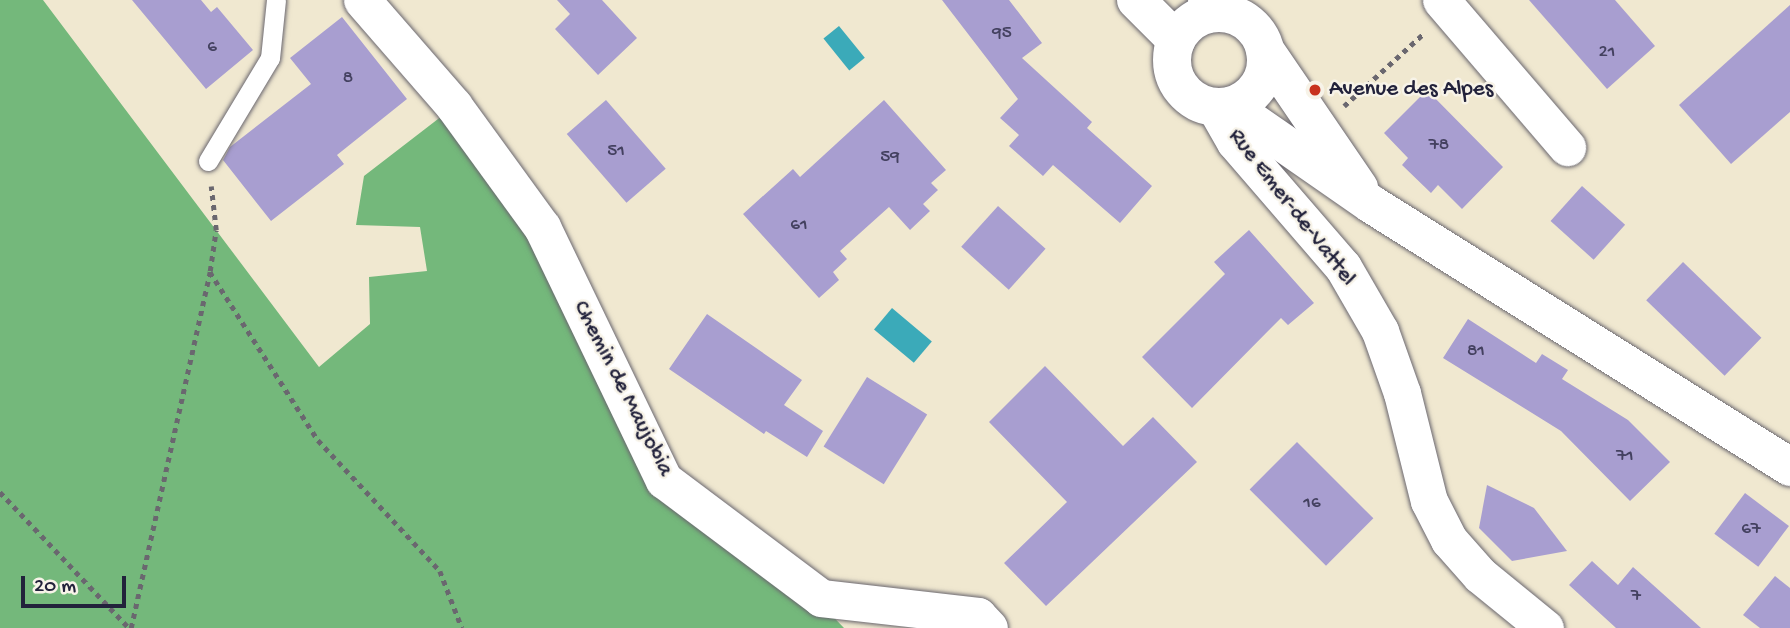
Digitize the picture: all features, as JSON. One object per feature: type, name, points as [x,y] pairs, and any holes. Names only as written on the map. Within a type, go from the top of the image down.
[{"type":"main road","points":[[1136,0],[1175,40]]},
{"type":"main road","points":[[1371,204],[1265,50],[1260,37],[1239,17],[1209,6],[1175,40],[1171,54],[1178,84],[1187,96],[1223,106],[1371,204],[1790,467]]},
{"type":"main road","points":[[1223,106],[1243,100],[1262,79],[1265,50]]},
{"type":"street","name":"Chemin de Maujobia","points":[[362,0],[454,106],[542,227],[664,480],[821,598],[978,616],[989,628]]},
{"type":"street","points":[[1447,7],[1567,147]]},
{"type":"street","name":"Rue Emer-de-Vattel","points":[[1223,106],[1235,142],[1343,267],[1380,331],[1402,393],[1429,501],[1449,540],[1480,575],[1545,628]]},
{"type":"lane","points":[[208,161],[270,58],[276,0]]},
{"type":"path","points":[[1346,118],[1341,109],[1447,7]]},
{"type":"path","points":[[130,628],[210,271],[216,230],[208,161]]},
{"type":"path","points":[[210,271],[318,440],[440,571],[462,628]]},
{"type":"path","points":[[0,492],[130,628]]},
{"type":"green space","points":[[0,0],[43,0],[319,367],[370,324],[369,277],[427,271],[420,227],[356,225],[364,176],[451,109],[539,230],[660,483],[817,600],[844,628],[0,628]]},
{"type":"water","points":[[839,26],[865,58],[849,70],[823,39]]},
{"type":"water","points":[[892,308],[932,341],[914,363],[874,329]]},
{"type":"building","points":[[132,0],[201,0],[211,12],[217,7],[253,50],[206,89]]},
{"type":"building","points":[[557,0],[602,0],[637,38],[598,75],[555,29],[570,14]]},
{"type":"building","points":[[942,0],[1009,0],[1042,43],[1022,58],[1092,122],[1087,128],[1152,186],[1120,223],[1053,165],[1043,176],[1009,146],[1019,135],[1000,118],[1018,99]]},
{"type":"building","points":[[1529,0],[1615,0],[1655,46],[1607,89]]},
{"type":"building","points":[[1790,5],[1790,112],[1731,164],[1679,105]]},
{"type":"building","points":[[342,17],[407,99],[337,155],[344,164],[271,221],[223,160],[230,147],[311,84],[290,58]]},
{"type":"building","points":[[1427,90],[1503,167],[1462,209],[1438,185],[1431,193],[1402,165],[1408,158],[1384,133]]},
{"type":"building","points":[[606,100],[666,169],[626,203],[567,134]]},
{"type":"building","points":[[884,100],[946,170],[931,183],[938,190],[923,204],[930,211],[910,230],[889,207],[840,251],[847,259],[833,272],[839,280],[819,298],[743,214],[793,169],[800,177]]},
{"type":"building","points":[[1582,186],[1625,225],[1594,260],[1551,221]]},
{"type":"building","points":[[998,206],[1046,249],[1009,290],[961,247]]},
{"type":"building","points":[[1249,230],[1314,303],[1288,325],[1281,318],[1192,408],[1142,357],[1225,274],[1214,262]]},
{"type":"building","points":[[1683,262],[1761,338],[1725,376],[1646,300]]},
{"type":"building","points":[[707,314],[802,380],[784,405],[823,431],[807,457],[766,431],[764,434],[669,369]]},
{"type":"building","points":[[1468,319],[1536,363],[1542,354],[1568,370],[1562,379],[1628,420],[1670,462],[1630,501],[1561,431],[1443,358]]},
{"type":"building","points":[[1045,366],[1123,446],[1153,417],[1197,462],[1046,606],[1004,563],[1067,502],[989,422]]},
{"type":"building","points":[[867,377],[927,415],[884,484],[824,447]]},
{"type":"building","points":[[1297,442],[1373,518],[1326,566],[1250,489]]},
{"type":"building","points":[[1487,485],[1534,508],[1567,551],[1512,561],[1479,528]]},
{"type":"building","points":[[1745,493],[1789,526],[1758,567],[1714,534]]},
{"type":"building","points":[[1592,561],[1618,585],[1633,567],[1701,628],[1616,628],[1569,585]]},
{"type":"building","points":[[1775,576],[1790,588],[1790,628],[1760,628],[1743,615]]},
{"type":"place","name":"Avenue des Alpes","points":[[1315,90]]}]
